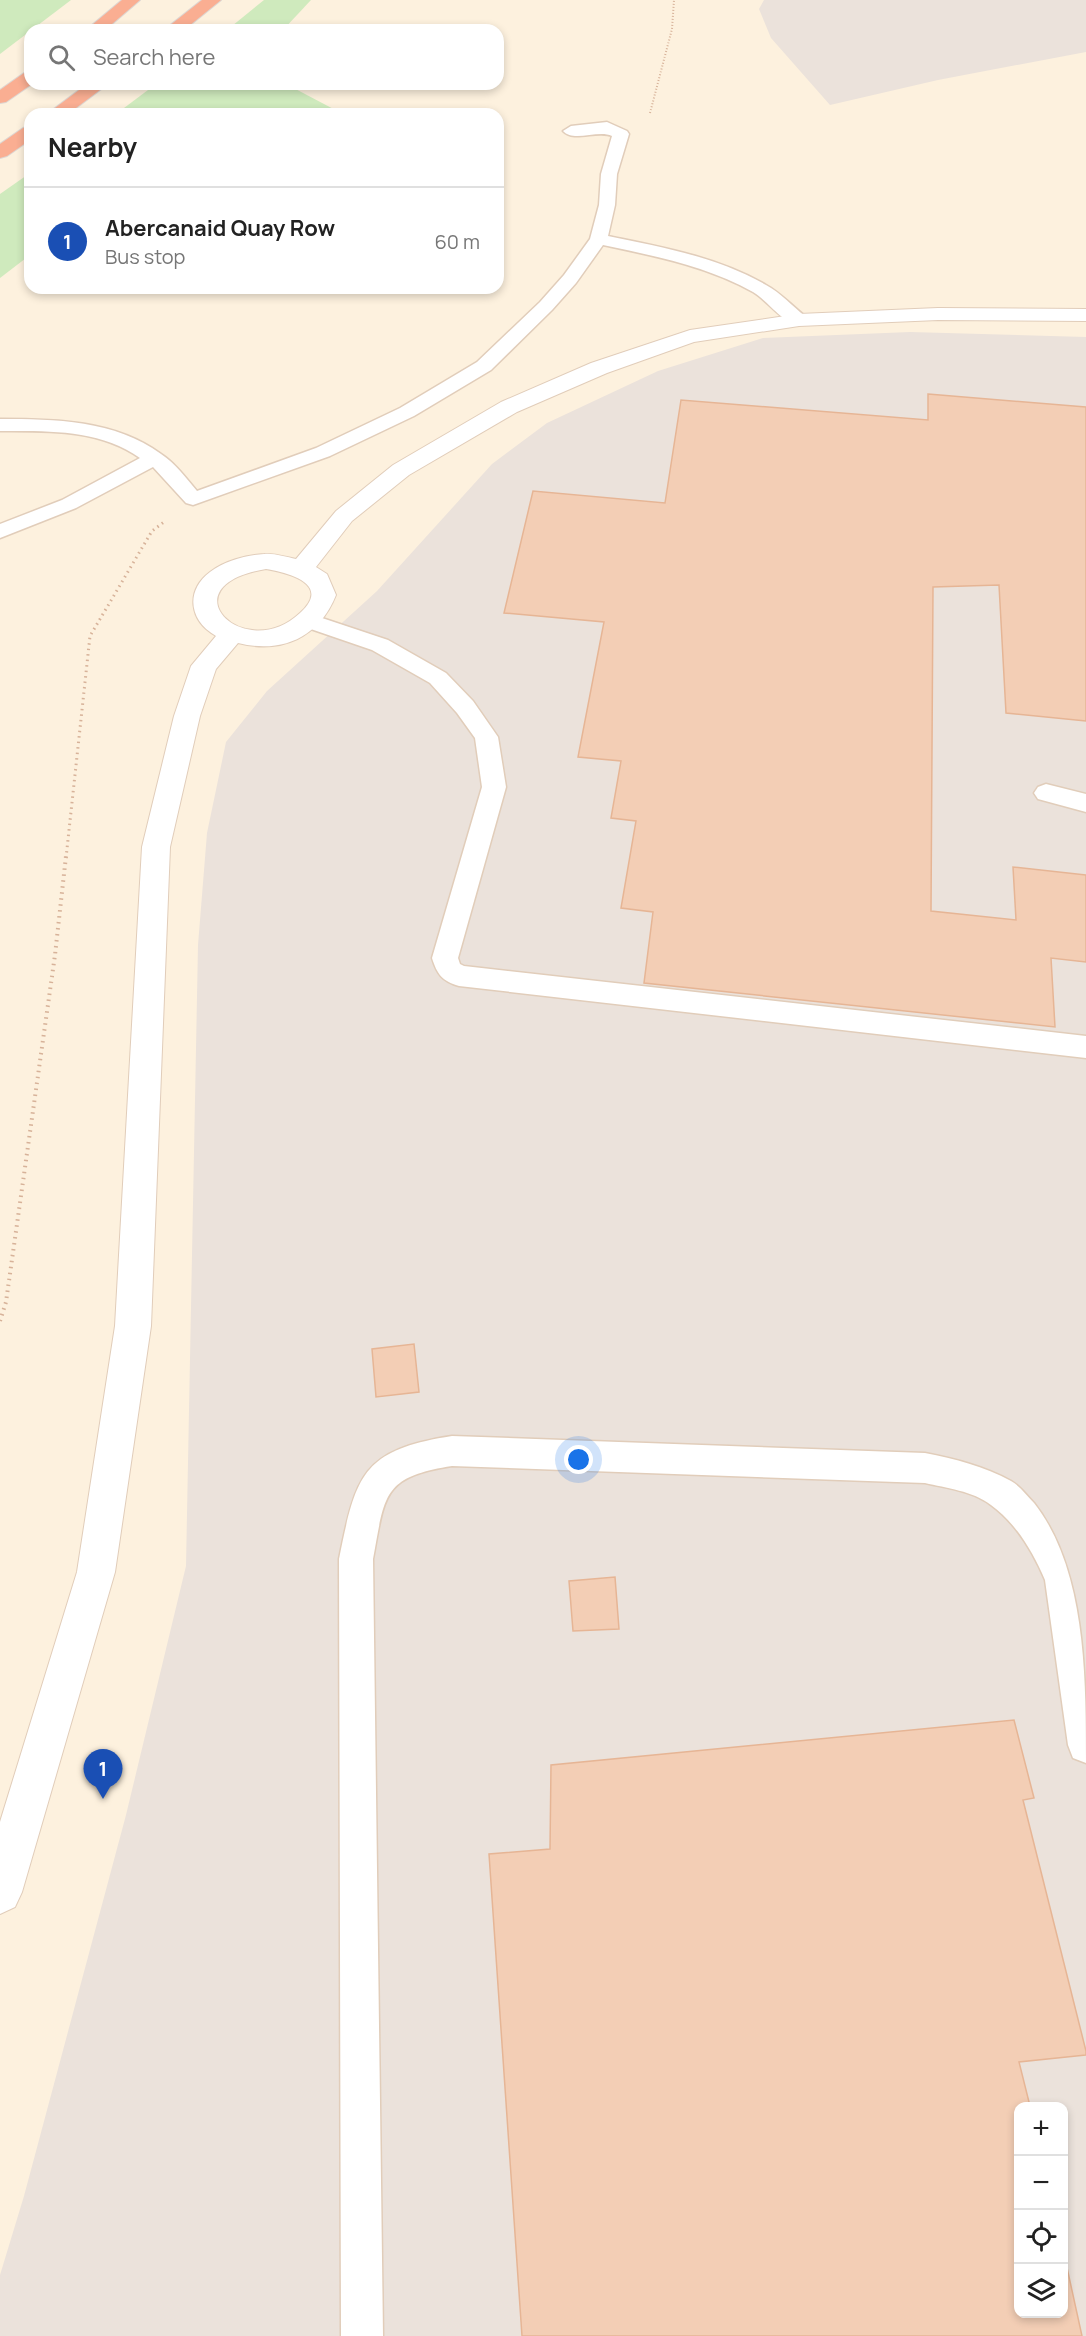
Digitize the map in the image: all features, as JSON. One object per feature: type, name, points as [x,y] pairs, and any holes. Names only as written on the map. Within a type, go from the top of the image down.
[{"type":"highway","points":[[102,24],[132,0]]},
{"type":"highway","points":[[181,24],[213,0]]},
{"type":"highway","points":[[0,98],[24,81]]},
{"type":"highway","points":[[65,108],[90,90]]},
{"type":"highway","points":[[0,152],[24,136]]},
{"type":"street","points":[[302,568],[344,516],[401,470],[509,407],[599,368],[690,336],[799,320],[938,314],[1086,315]]},
{"type":"street","points":[[266,561],[302,568],[315,577],[322,588],[324,600],[318,613],[310,621],[291,632],[271,638],[250,638],[231,634],[217,627],[207,616],[203,604],[206,591],[215,580],[229,570],[266,561]]},
{"type":"street","points":[[0,1892],[96,1572],[133,1326],[156,847],[186,716],[204,666],[231,634]]},
{"type":"lane","points":[[0,426],[48,425],[90,431],[128,442],[155,458],[193,499],[322,452],[407,412],[484,366],[546,306],[570,279],[599,239],[607,205],[609,174],[621,134],[607,127],[572,131]]},
{"type":"lane","points":[[599,239],[659,252],[715,270],[759,289],[799,320]]},
{"type":"lane","points":[[0,532],[69,504],[155,458]]},
{"type":"lane","points":[[310,621],[380,645],[438,678],[465,706],[486,737],[494,787],[445,958],[449,970],[459,976],[1086,1047]]},
{"type":"lane","points":[[1046,793],[1086,803]]},
{"type":"lane","points":[[362,2336],[356,1559],[367,1500],[388,1469],[420,1455],[452,1451],[925,1468],[965,1477],[1002,1493],[1029,1520],[1048,1547],[1062,1580],[1086,1745]]},
{"type":"path","points":[[621,134],[647,129],[654,91],[662,70],[675,18],[674,0]]},
{"type":"path","points":[[0,1321],[6,1302],[55,955],[90,636],[152,531],[193,499]]},
{"type":"shaded area","points":[[764,0],[1086,0],[1086,52],[938,80],[830,105],[771,38],[759,9]]},
{"type":"shaded area","points":[[910,332],[1086,337],[1086,2336],[0,2336],[0,2275],[24,2196],[126,1815],[186,1566],[198,945],[207,833],[226,742],[267,691],[377,591],[492,464],[547,423],[658,371],[763,338]]},
{"type":"green space","points":[[0,0],[71,0],[39,24],[24,24],[24,36],[0,54]]},
{"type":"green space","points":[[264,0],[311,0],[289,24],[234,24]]},
{"type":"green space","points":[[148,90],[297,90],[332,108],[124,108]]},
{"type":"green space","points":[[24,177],[24,260],[0,278],[0,194]]},
{"type":"building","points":[[928,394],[1086,407],[1086,721],[1006,713],[999,585],[933,587],[931,911],[1016,920],[1013,867],[1086,875],[1086,962],[1051,958],[1055,1027],[644,983],[653,912],[621,908],[636,821],[611,818],[621,761],[578,757],[604,622],[504,613],[533,491],[665,503],[681,400],[928,420]]},
{"type":"building","points":[[414,1344],[419,1392],[376,1397],[372,1349]]},
{"type":"building","points":[[615,1577],[619,1629],[573,1631],[569,1581]]},
{"type":"building","points":[[1014,1720],[1034,1798],[1023,1800],[1086,2055],[1019,2062],[1029,2102],[1014,2102],[1014,2318],[1068,2318],[1068,2272],[1082,2336],[522,2336],[489,1854],[550,1849],[551,1765]]},
{"type":"place","name":"Abercanaid Quay Row","points":[[103,1799]]}]
